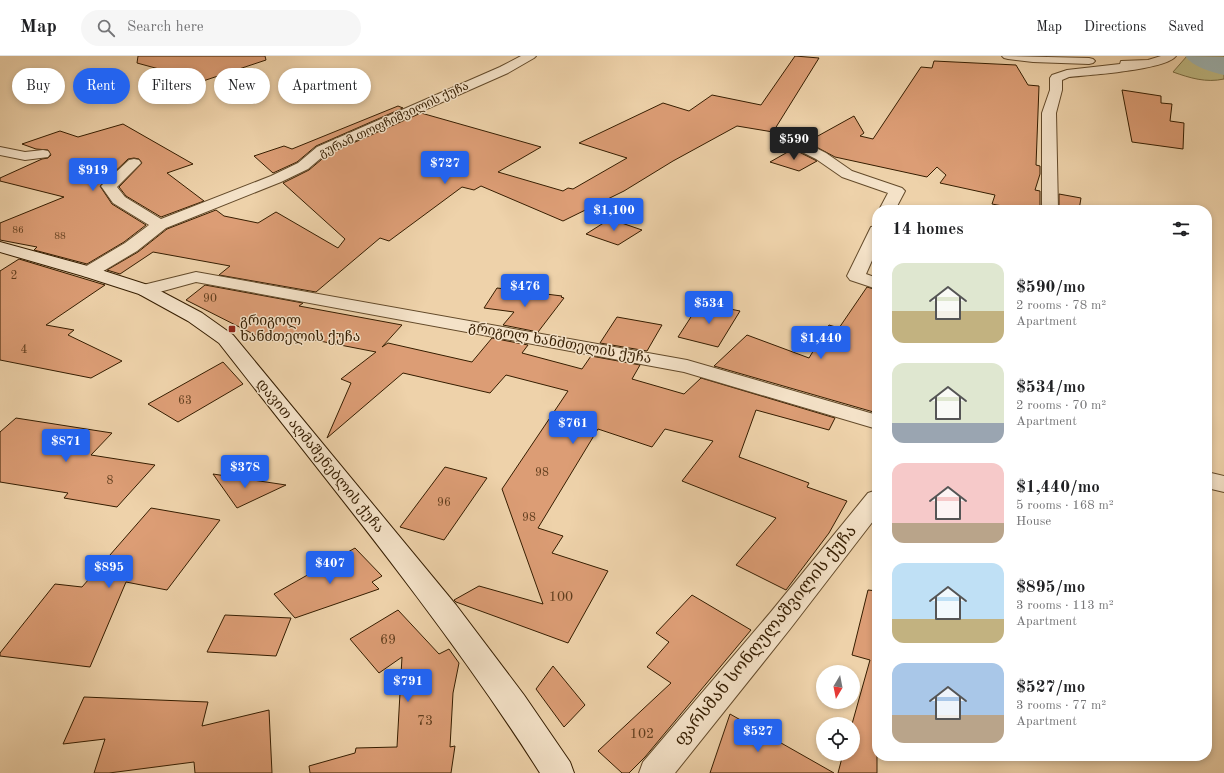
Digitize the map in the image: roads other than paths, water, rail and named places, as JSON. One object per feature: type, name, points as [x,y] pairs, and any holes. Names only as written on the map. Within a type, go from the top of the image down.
[{"type":"street","name":"გურამ თოფჩიშვილის ქუჩა","points":[[90,272],[132,247],[160,225],[276,179],[303,166],[322,150],[504,70],[530,56]]},
{"type":"street","points":[[1008,56],[1033,59],[1119,62],[1140,65]]},
{"type":"street","points":[[1050,205],[1048,113],[1056,90],[1056,78],[1067,74],[1158,62],[1170,56]]},
{"type":"street","points":[[778,141],[795,143],[821,156],[847,174],[897,191],[890,205]]},
{"type":"street","points":[[0,152],[25,156],[43,154]]},
{"type":"street","points":[[134,163],[109,186],[119,200],[160,225]]},
{"type":"street","points":[[872,242],[856,276],[872,282]]},
{"type":"street","name":"დავით აღმაშენებლის ქუჩა","points":[[0,247],[90,272],[144,290],[194,317],[226,339],[446,612],[513,704],[558,773]]},
{"type":"street","name":"გრიგოლ ხანძთელის ქუჩა","points":[[144,290],[196,277],[687,366],[872,421]]},
{"type":"street","points":[[1212,481],[1224,484]]},
{"type":"street","name":"ფარსმან სონღულაშვილის ქუჩა","points":[[654,773],[780,621],[872,505]]},
{"type":"waterway","points":[[1199,56],[1224,67]]},
{"type":"place","name":"გრიგოლ ხანძთელის ქუჩა","points":[[232,329]]}]
